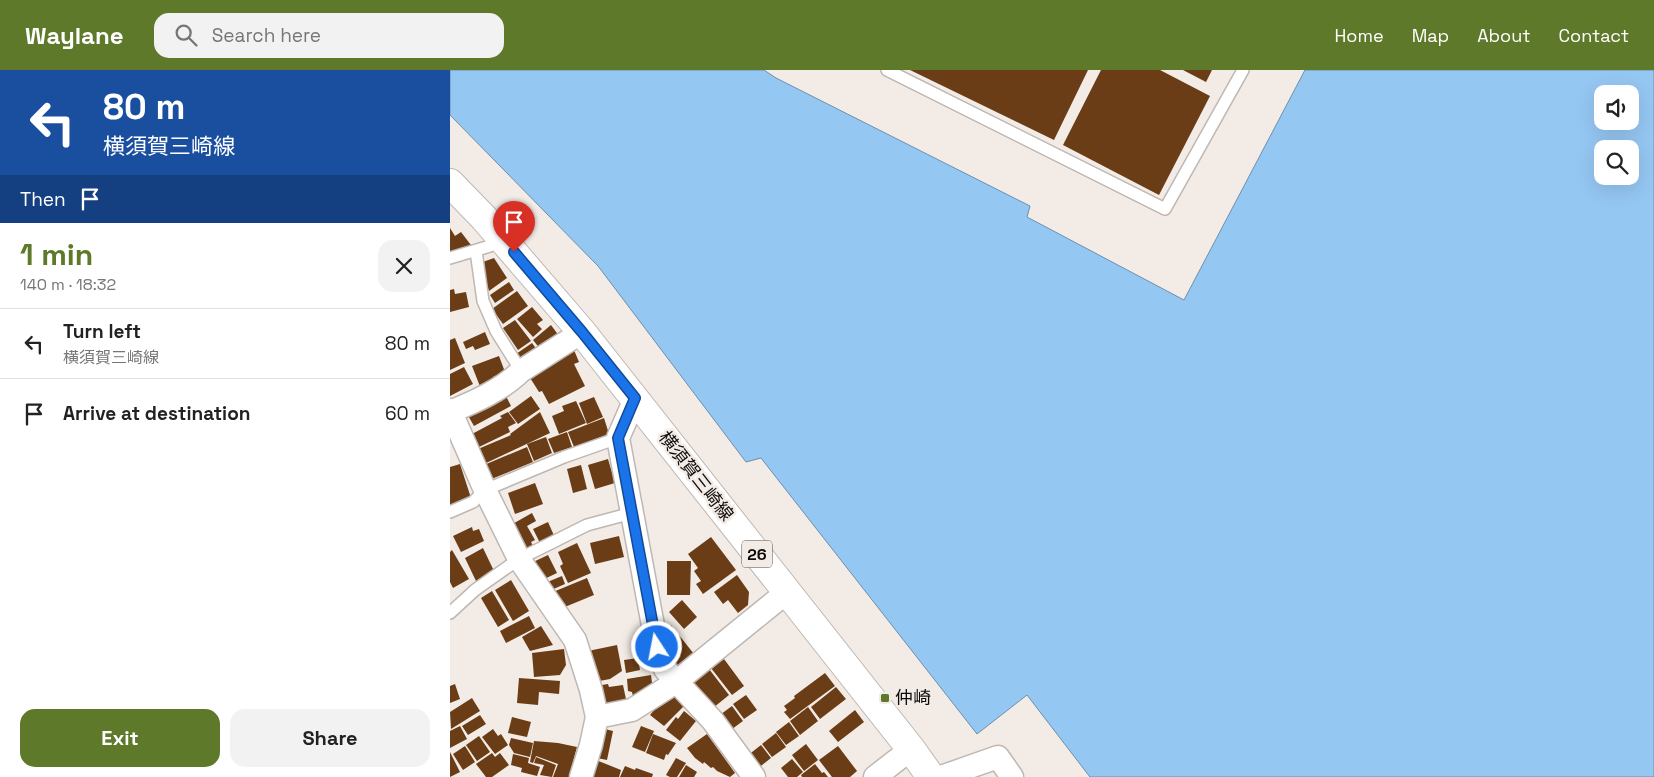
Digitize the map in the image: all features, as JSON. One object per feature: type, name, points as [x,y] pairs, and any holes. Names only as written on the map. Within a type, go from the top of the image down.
[{"type":"main road","name":"横須賀三崎線","points":[[450,184],[502,239],[582,332],[911,749],[931,777]]},
{"type":"street","points":[[581,777],[592,745],[597,718],[592,690],[575,640],[519,559],[450,412],[475,401],[513,379],[521,371],[582,332]]},
{"type":"street","points":[[635,398],[618,438],[657,647],[665,669],[713,721],[754,777]]},
{"type":"street","points":[[597,718],[632,710],[676,682],[787,592]]},
{"type":"street","points":[[875,777],[911,749]]},
{"type":"street","points":[[941,777],[998,757],[1012,777]]},
{"type":"lane","points":[[887,70],[1165,209],[1243,70]]},
{"type":"lane","points":[[450,258],[490,246],[502,239]]},
{"type":"lane","points":[[476,251],[483,300],[496,331],[521,371]]},
{"type":"lane","points":[[450,512],[473,502],[485,490],[564,457],[618,438]]},
{"type":"lane","points":[[450,613],[475,590],[519,559],[587,525],[632,513]]},
{"type":"water","points":[[450,70],[764,70],[776,78],[1030,206],[1027,217],[1184,300],[1305,70],[1654,70],[1654,777],[1090,777],[1027,695],[977,734],[761,458],[746,462],[598,266],[450,115]]},
{"type":"building","points":[[910,70],[1088,70],[1054,140]]},
{"type":"building","points":[[1101,70],[1160,70],[1210,96],[1159,195],[1063,145]]},
{"type":"building","points":[[1183,70],[1212,70],[1206,82]]},
{"type":"building","points":[[450,228],[455,236],[461,232],[474,249],[450,256]]},
{"type":"building","points":[[494,258],[507,278],[489,291],[480,263]]},
{"type":"building","points":[[509,282],[514,290],[495,303],[490,295]]},
{"type":"building","points":[[454,289],[455,294],[466,292],[469,307],[450,312],[450,290]]},
{"type":"building","points":[[517,291],[528,306],[503,324],[492,309]]},
{"type":"building","points":[[532,307],[543,320],[537,324],[542,329],[533,337],[517,319]]},
{"type":"building","points":[[515,320],[531,341],[518,350],[503,328]]},
{"type":"building","points":[[551,325],[562,340],[544,354],[533,340]]},
{"type":"building","points":[[485,332],[490,344],[475,350],[473,346],[466,349],[463,342]]},
{"type":"building","points":[[455,338],[465,363],[450,370],[450,340]]},
{"type":"building","points":[[532,343],[541,355],[525,366],[516,354]]},
{"type":"building","points":[[574,350],[579,362],[574,364],[585,386],[549,404],[542,391],[539,392],[527,373]]},
{"type":"building","points":[[499,356],[505,372],[493,377],[496,384],[481,389],[472,366]]},
{"type":"building","points":[[464,367],[473,384],[450,396],[450,374]]},
{"type":"building","points":[[504,392],[511,406],[474,426],[466,412]]},
{"type":"building","points":[[531,396],[540,409],[518,424],[509,412]]},
{"type":"building","points":[[594,397],[603,417],[587,424],[579,403]]},
{"type":"building","points":[[576,401],[586,423],[559,434],[552,416],[564,411],[562,406]]},
{"type":"building","points":[[508,412],[516,423],[508,427],[510,432],[479,447],[472,434],[502,418],[500,416]]},
{"type":"building","points":[[540,412],[550,433],[484,464],[478,449],[511,435]]},
{"type":"building","points":[[604,418],[609,434],[574,447],[568,432]]},
{"type":"building","points":[[567,432],[572,447],[554,453],[548,439]]},
{"type":"building","points":[[546,437],[552,453],[534,461],[527,444]]},
{"type":"building","points":[[527,447],[533,462],[489,480],[484,465]]},
{"type":"building","points":[[608,459],[615,483],[595,489],[588,465]]},
{"type":"building","points":[[460,464],[471,498],[450,506],[450,467]]},
{"type":"building","points":[[581,465],[587,489],[573,493],[567,469]]},
{"type":"building","points":[[535,483],[543,504],[515,514],[508,493]]},
{"type":"building","points":[[532,513],[536,521],[527,526],[535,540],[531,542],[534,548],[523,554],[509,526]]},
{"type":"building","points":[[548,522],[556,540],[542,547],[533,529]]},
{"type":"building","points":[[472,527],[473,531],[479,529],[484,541],[461,552],[453,536]]},
{"type":"building","points":[[619,536],[624,557],[595,564],[590,543]]},
{"type":"building","points":[[711,537],[736,570],[703,594],[696,584],[701,581],[694,571],[698,568],[688,554]]},
{"type":"building","points":[[577,543],[591,573],[568,583],[560,566],[563,564],[558,552]]},
{"type":"building","points":[[483,548],[494,571],[476,581],[465,558]]},
{"type":"building","points":[[452,550],[469,579],[453,588],[450,582],[450,552]]},
{"type":"building","points":[[548,555],[557,573],[538,582],[529,564]]},
{"type":"building","points":[[667,561],[691,561],[690,595],[667,595]]},
{"type":"building","points":[[737,575],[749,592],[748,605],[738,613],[728,600],[723,604],[714,592]]},
{"type":"building","points":[[562,576],[565,584],[549,591],[545,583]]},
{"type":"building","points":[[587,578],[594,595],[560,609],[553,592]]},
{"type":"building","points":[[511,580],[529,611],[513,621],[495,590]]},
{"type":"building","points":[[492,591],[509,620],[498,627],[481,598]]},
{"type":"building","points":[[682,600],[697,617],[684,629],[669,612]]},
{"type":"building","points":[[529,616],[535,628],[506,643],[500,631]]},
{"type":"building","points":[[671,625],[694,654],[676,669],[662,632]]},
{"type":"building","points":[[541,626],[553,645],[530,651],[522,637]]},
{"type":"building","points":[[617,645],[622,671],[610,679],[594,682],[588,651]]},
{"type":"building","points":[[564,649],[566,665],[560,675],[534,677],[532,653]]},
{"type":"building","points":[[638,658],[640,670],[626,673],[624,660]]},
{"type":"building","points":[[724,659],[744,686],[732,695],[711,668]]},
{"type":"building","points":[[709,669],[729,695],[713,708],[692,682]]},
{"type":"building","points":[[825,673],[835,686],[790,719],[784,712],[787,710],[784,706],[795,698],[794,696]]},
{"type":"building","points":[[651,675],[653,690],[634,701],[632,692],[628,691],[627,679]]},
{"type":"building","points":[[519,678],[560,681],[559,694],[539,692],[538,705],[517,703]]},
{"type":"building","points":[[455,684],[460,699],[450,703],[450,686]]},
{"type":"building","points":[[608,684],[609,687],[623,685],[627,704],[601,714],[596,686]]},
{"type":"building","points":[[836,687],[846,699],[820,719],[811,707]]},
{"type":"building","points":[[674,694],[684,706],[664,726],[650,715],[661,702]]},
{"type":"building","points":[[746,695],[757,710],[744,719],[733,704]]},
{"type":"building","points":[[472,698],[480,711],[451,729],[450,712]]},
{"type":"building","points":[[732,706],[743,721],[728,732],[717,717]]},
{"type":"building","points":[[808,707],[818,721],[800,735],[790,721]]},
{"type":"building","points":[[855,710],[864,722],[838,742],[829,731]]},
{"type":"building","points":[[684,711],[696,721],[680,741],[666,730],[676,717],[678,719]]},
{"type":"building","points":[[480,715],[486,724],[468,735],[462,726]]},
{"type":"building","points":[[512,717],[531,722],[527,737],[508,733]]},
{"type":"building","points":[[789,722],[799,736],[786,745],[776,732]]},
{"type":"building","points":[[460,726],[467,739],[450,748],[450,731]]},
{"type":"building","points":[[641,726],[654,731],[645,752],[632,747]]},
{"type":"building","points":[[601,728],[613,731],[607,760],[592,757]]},
{"type":"building","points":[[493,729],[498,736],[501,734],[508,745],[495,754],[482,737]]},
{"type":"building","points":[[776,733],[786,747],[772,757],[762,744]]},
{"type":"building","points":[[653,734],[676,743],[668,755],[666,754],[664,760],[646,753]]},
{"type":"building","points":[[707,734],[735,773],[730,777],[713,767],[711,768],[704,762],[703,764],[687,748]]},
{"type":"building","points":[[479,736],[490,752],[477,761],[466,745]]},
{"type":"building","points":[[511,738],[533,743],[530,757],[514,753],[509,745]]},
{"type":"building","points":[[534,741],[577,747],[569,777],[553,777],[558,764],[536,756],[533,763],[530,762]]},
{"type":"building","points":[[806,744],[818,760],[804,771],[792,755]]},
{"type":"building","points":[[761,745],[771,758],[757,769],[747,756]]},
{"type":"building","points":[[465,746],[475,762],[463,770],[453,754]]},
{"type":"building","points":[[838,746],[857,771],[850,777],[832,777],[819,760]]},
{"type":"building","points":[[450,752],[460,772],[450,777]]},
{"type":"building","points":[[492,753],[495,757],[500,753],[509,765],[492,777],[486,777],[476,764]]},
{"type":"building","points":[[513,754],[529,758],[528,763],[540,767],[537,776],[521,772],[522,768],[511,765]]},
{"type":"building","points":[[536,757],[556,765],[552,777],[540,775],[544,765],[534,763]]},
{"type":"building","points":[[676,758],[686,763],[677,777],[670,777],[666,775]]},
{"type":"building","points":[[792,759],[803,772],[797,777],[788,777],[781,768]]},
{"type":"building","points":[[596,760],[621,770],[619,777],[589,777]]},
{"type":"building","points":[[815,764],[828,777],[802,777],[801,775]]},
{"type":"building","points":[[686,765],[697,772],[694,777],[679,777]]},
{"type":"building","points":[[625,766],[653,774],[652,777],[620,777]]},
{"type":"place","name":"仲崎","points":[[885,698]]},
{"type":"route","points":[[514,252],[635,398],[618,438],[657,647]]}]
